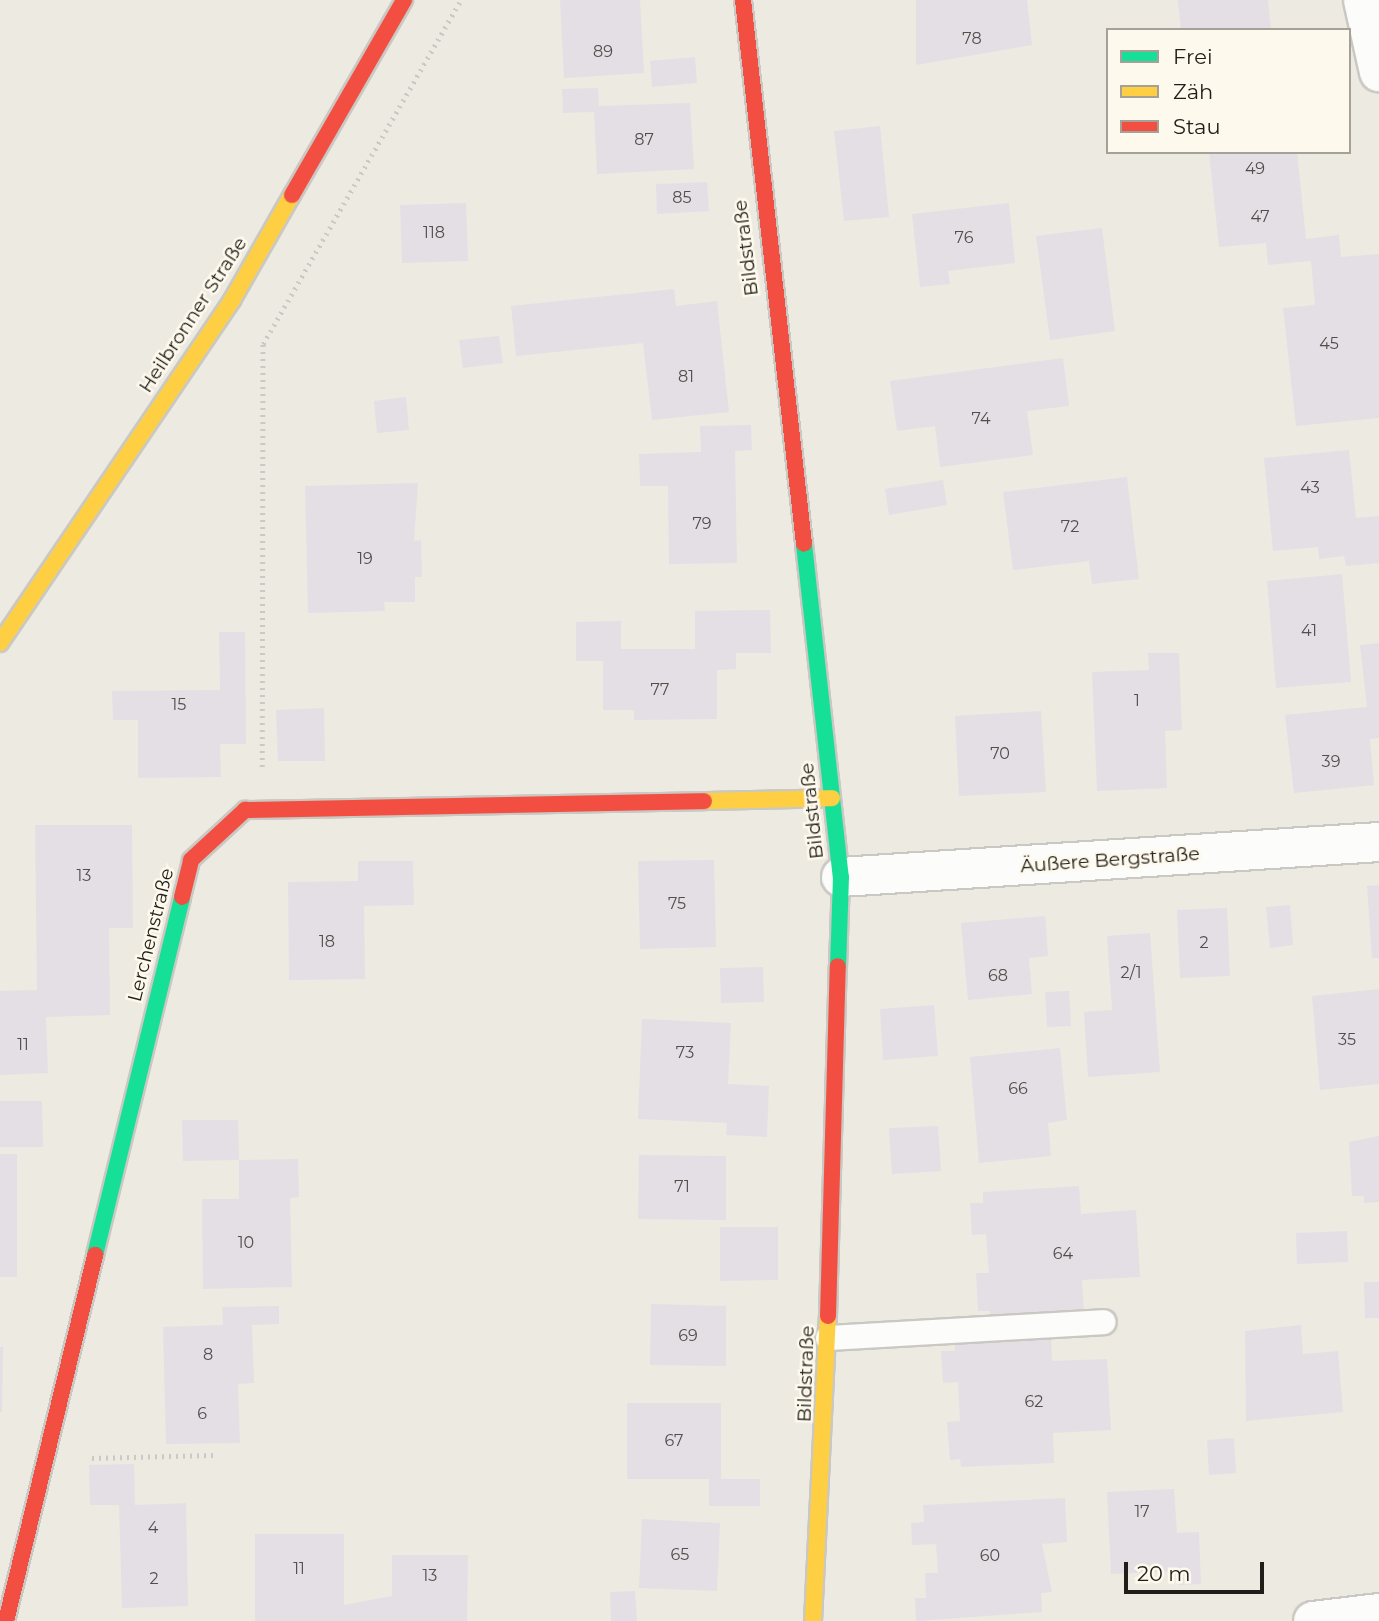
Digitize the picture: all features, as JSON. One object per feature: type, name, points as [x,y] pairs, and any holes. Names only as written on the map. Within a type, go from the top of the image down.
[{"type":"street","name":"Heilbronner Straße","points":[[0,643],[232,300],[404,0]]},
{"type":"street","name":"Bildstraße","points":[[743,0],[841,877],[828,1338],[813,1621]]},
{"type":"street","points":[[1363,0],[1379,72]]},
{"type":"street","name":"Lerchenstraße","points":[[6,1621],[191,860],[245,810],[832,798]]},
{"type":"street","name":"Äußere Bergstraße","points":[[841,877],[1379,842]]},
{"type":"street","points":[[1313,1621],[1379,1613]]},
{"type":"lane","points":[[828,1338],[1104,1322]]},
{"type":"path","points":[[262,810],[263,344],[461,0]]},
{"type":"path","points":[[46,1458],[214,1455]]},
{"type":"building","points":[[560,0],[640,0],[644,73],[564,78]]},
{"type":"building","points":[[916,0],[1027,0],[1032,45],[916,65]]},
{"type":"building","points":[[1178,0],[1268,0],[1271,28],[1181,28]]},
{"type":"building","points":[[695,57],[697,83],[652,87],[650,61]]},
{"type":"building","points":[[598,88],[599,106],[690,103],[694,169],[597,174],[594,112],[563,113],[562,89]]},
{"type":"building","points":[[880,126],[889,217],[844,221],[834,131]]},
{"type":"building","points":[[1209,154],[1297,154],[1306,239],[1339,235],[1341,257],[1379,254],[1379,418],[1296,426],[1283,308],[1315,305],[1311,261],[1268,265],[1266,243],[1219,247]]},
{"type":"building","points":[[707,182],[709,211],[657,214],[656,184]]},
{"type":"building","points":[[466,203],[468,261],[402,263],[400,205]]},
{"type":"building","points":[[1009,203],[1015,263],[948,271],[950,284],[920,287],[912,214]]},
{"type":"building","points":[[1102,228],[1115,331],[1050,340],[1036,236]]},
{"type":"building","points":[[674,289],[676,306],[717,301],[729,412],[652,420],[643,343],[516,356],[511,306]]},
{"type":"building","points":[[499,336],[503,363],[463,368],[459,340]]},
{"type":"building","points":[[1063,358],[1069,406],[1027,411],[1033,455],[940,467],[935,426],[897,431],[890,381]]},
{"type":"building","points":[[406,397],[409,430],[377,433],[374,401]]},
{"type":"building","points":[[751,425],[752,450],[735,451],[737,563],[669,564],[668,486],[640,486],[639,454],[701,452],[700,426]]},
{"type":"building","points":[[1349,450],[1356,518],[1379,516],[1379,563],[1346,566],[1344,556],[1319,559],[1318,547],[1273,551],[1264,458]]},
{"type":"building","points":[[1127,477],[1139,579],[1092,584],[1089,561],[1013,570],[1003,492]]},
{"type":"building","points":[[943,480],[947,505],[889,515],[885,489]]},
{"type":"building","points":[[418,483],[414,541],[421,540],[422,577],[415,577],[415,602],[384,602],[385,611],[308,613],[305,486]]},
{"type":"building","points":[[1342,574],[1351,682],[1276,688],[1267,581]]},
{"type":"building","points":[[770,610],[771,653],[736,653],[736,669],[717,670],[717,719],[634,720],[634,710],[603,710],[603,661],[576,661],[576,622],[621,621],[621,649],[695,649],[695,611]]},
{"type":"building","points":[[219,632],[245,632],[246,744],[220,744],[221,777],[138,778],[138,720],[113,720],[112,691],[220,690]]},
{"type":"building","points":[[1379,643],[1379,738],[1370,739],[1374,785],[1294,793],[1285,715],[1367,707],[1360,645]]},
{"type":"building","points":[[1148,653],[1179,653],[1182,730],[1165,731],[1167,788],[1097,791],[1092,672],[1149,670]]},
{"type":"building","points":[[324,708],[325,761],[278,761],[276,710]]},
{"type":"building","points":[[1041,711],[1046,792],[959,796],[955,716]]},
{"type":"building","points":[[35,825],[132,825],[133,928],[109,928],[110,1015],[46,1017],[48,1073],[0,1075],[0,991],[37,990]]},
{"type":"building","points":[[714,860],[716,947],[640,949],[638,861]]},
{"type":"building","points":[[358,861],[413,861],[414,905],[364,906],[365,979],[289,980],[288,882],[358,881]]},
{"type":"building","points":[[1379,885],[1379,958],[1372,958],[1367,886]]},
{"type":"building","points":[[1290,905],[1293,945],[1270,948],[1266,907]]},
{"type":"building","points":[[1227,908],[1230,976],[1180,978],[1177,910]]},
{"type":"building","points":[[1045,916],[1048,956],[1029,958],[1032,994],[968,1000],[961,923]]},
{"type":"building","points":[[1150,933],[1160,1072],[1088,1077],[1084,1012],[1112,1010],[1107,936]]},
{"type":"building","points":[[763,967],[764,1002],[721,1003],[720,968]]},
{"type":"building","points":[[1379,989],[1379,1084],[1320,1090],[1312,996]]},
{"type":"building","points":[[1069,991],[1071,1026],[1047,1027],[1045,992]]},
{"type":"building","points":[[934,1005],[938,1056],[883,1060],[880,1009]]},
{"type":"building","points":[[642,1019],[731,1023],[728,1084],[769,1086],[767,1137],[726,1135],[727,1123],[638,1119]]},
{"type":"building","points":[[1060,1048],[1067,1120],[1048,1123],[1051,1156],[979,1163],[970,1057]]},
{"type":"building","points":[[0,1101],[42,1101],[43,1147],[0,1147]]},
{"type":"building","points":[[182,1120],[238,1120],[239,1160],[183,1161]]},
{"type":"building","points":[[938,1126],[941,1171],[892,1174],[889,1128]]},
{"type":"building","points":[[1379,1136],[1379,1202],[1364,1203],[1364,1196],[1352,1196],[1349,1142]]},
{"type":"building","points":[[0,1154],[17,1154],[17,1277],[0,1277]]},
{"type":"building","points":[[639,1155],[726,1156],[726,1220],[638,1219]]},
{"type":"building","points":[[298,1159],[299,1197],[290,1198],[292,1287],[203,1289],[202,1199],[239,1199],[239,1160]]},
{"type":"building","points":[[1079,1186],[1081,1214],[1136,1210],[1140,1277],[1082,1280],[1084,1314],[990,1319],[990,1311],[978,1311],[976,1273],[989,1273],[986,1234],[972,1235],[970,1203],[983,1203],[983,1192]]},
{"type":"building","points":[[720,1227],[778,1227],[778,1280],[720,1281]]},
{"type":"building","points":[[1347,1231],[1348,1262],[1297,1264],[1296,1233]]},
{"type":"building","points":[[1364,1282],[1379,1282],[1379,1318],[1365,1318]]},
{"type":"building","points":[[651,1304],[726,1306],[726,1366],[650,1365]]},
{"type":"building","points":[[279,1306],[279,1324],[252,1325],[254,1383],[238,1384],[240,1443],[166,1444],[163,1327],[223,1325],[222,1307]]},
{"type":"building","points":[[1301,1325],[1303,1354],[1338,1351],[1343,1412],[1246,1421],[1245,1331]]},
{"type":"building","points":[[1051,1335],[1052,1361],[1107,1359],[1111,1430],[1053,1433],[1054,1463],[961,1467],[960,1459],[950,1460],[947,1422],[960,1421],[958,1382],[943,1383],[941,1351],[955,1351],[954,1339]]},
{"type":"building","points":[[0,1347],[3,1347],[2,1412],[0,1412]]},
{"type":"building","points":[[627,1403],[721,1403],[721,1479],[760,1479],[760,1506],[709,1506],[709,1479],[627,1479]]},
{"type":"building","points":[[1234,1438],[1236,1473],[1209,1475],[1207,1440]]},
{"type":"building","points":[[134,1464],[135,1505],[186,1503],[188,1606],[122,1608],[119,1505],[90,1505],[89,1465]]},
{"type":"building","points":[[1174,1489],[1177,1533],[1199,1532],[1201,1584],[1179,1585],[1178,1571],[1111,1574],[1107,1492]]},
{"type":"building","points":[[1065,1498],[1067,1542],[1042,1544],[1052,1592],[1041,1593],[1042,1612],[916,1621],[915,1598],[926,1598],[925,1573],[938,1573],[936,1544],[912,1545],[911,1523],[924,1522],[923,1505]]},
{"type":"building","points":[[642,1519],[720,1523],[717,1591],[639,1588]]},
{"type":"building","points":[[255,1534],[344,1534],[344,1605],[392,1596],[392,1555],[468,1555],[467,1621],[255,1621]]},
{"type":"building","points":[[635,1591],[637,1621],[611,1621],[610,1592]]},
{"type":"traffic: fast","points":[[804,544],[841,877],[838,966]]},
{"type":"traffic: fast","points":[[95,1255],[182,897]]},
{"type":"traffic: slow","points":[[0,643],[232,300],[292,195]]},
{"type":"traffic: slow","points":[[704,801],[832,798]]},
{"type":"traffic: slow","points":[[813,1621],[828,1316]]},
{"type":"traffic: jam","points":[[292,195],[404,0]]},
{"type":"traffic: jam","points":[[743,0],[804,544]]},
{"type":"traffic: jam","points":[[182,897],[191,860],[245,810],[704,801]]},
{"type":"traffic: jam","points":[[828,1316],[838,966]]},
{"type":"traffic: jam","points":[[6,1621],[95,1255]]}]
